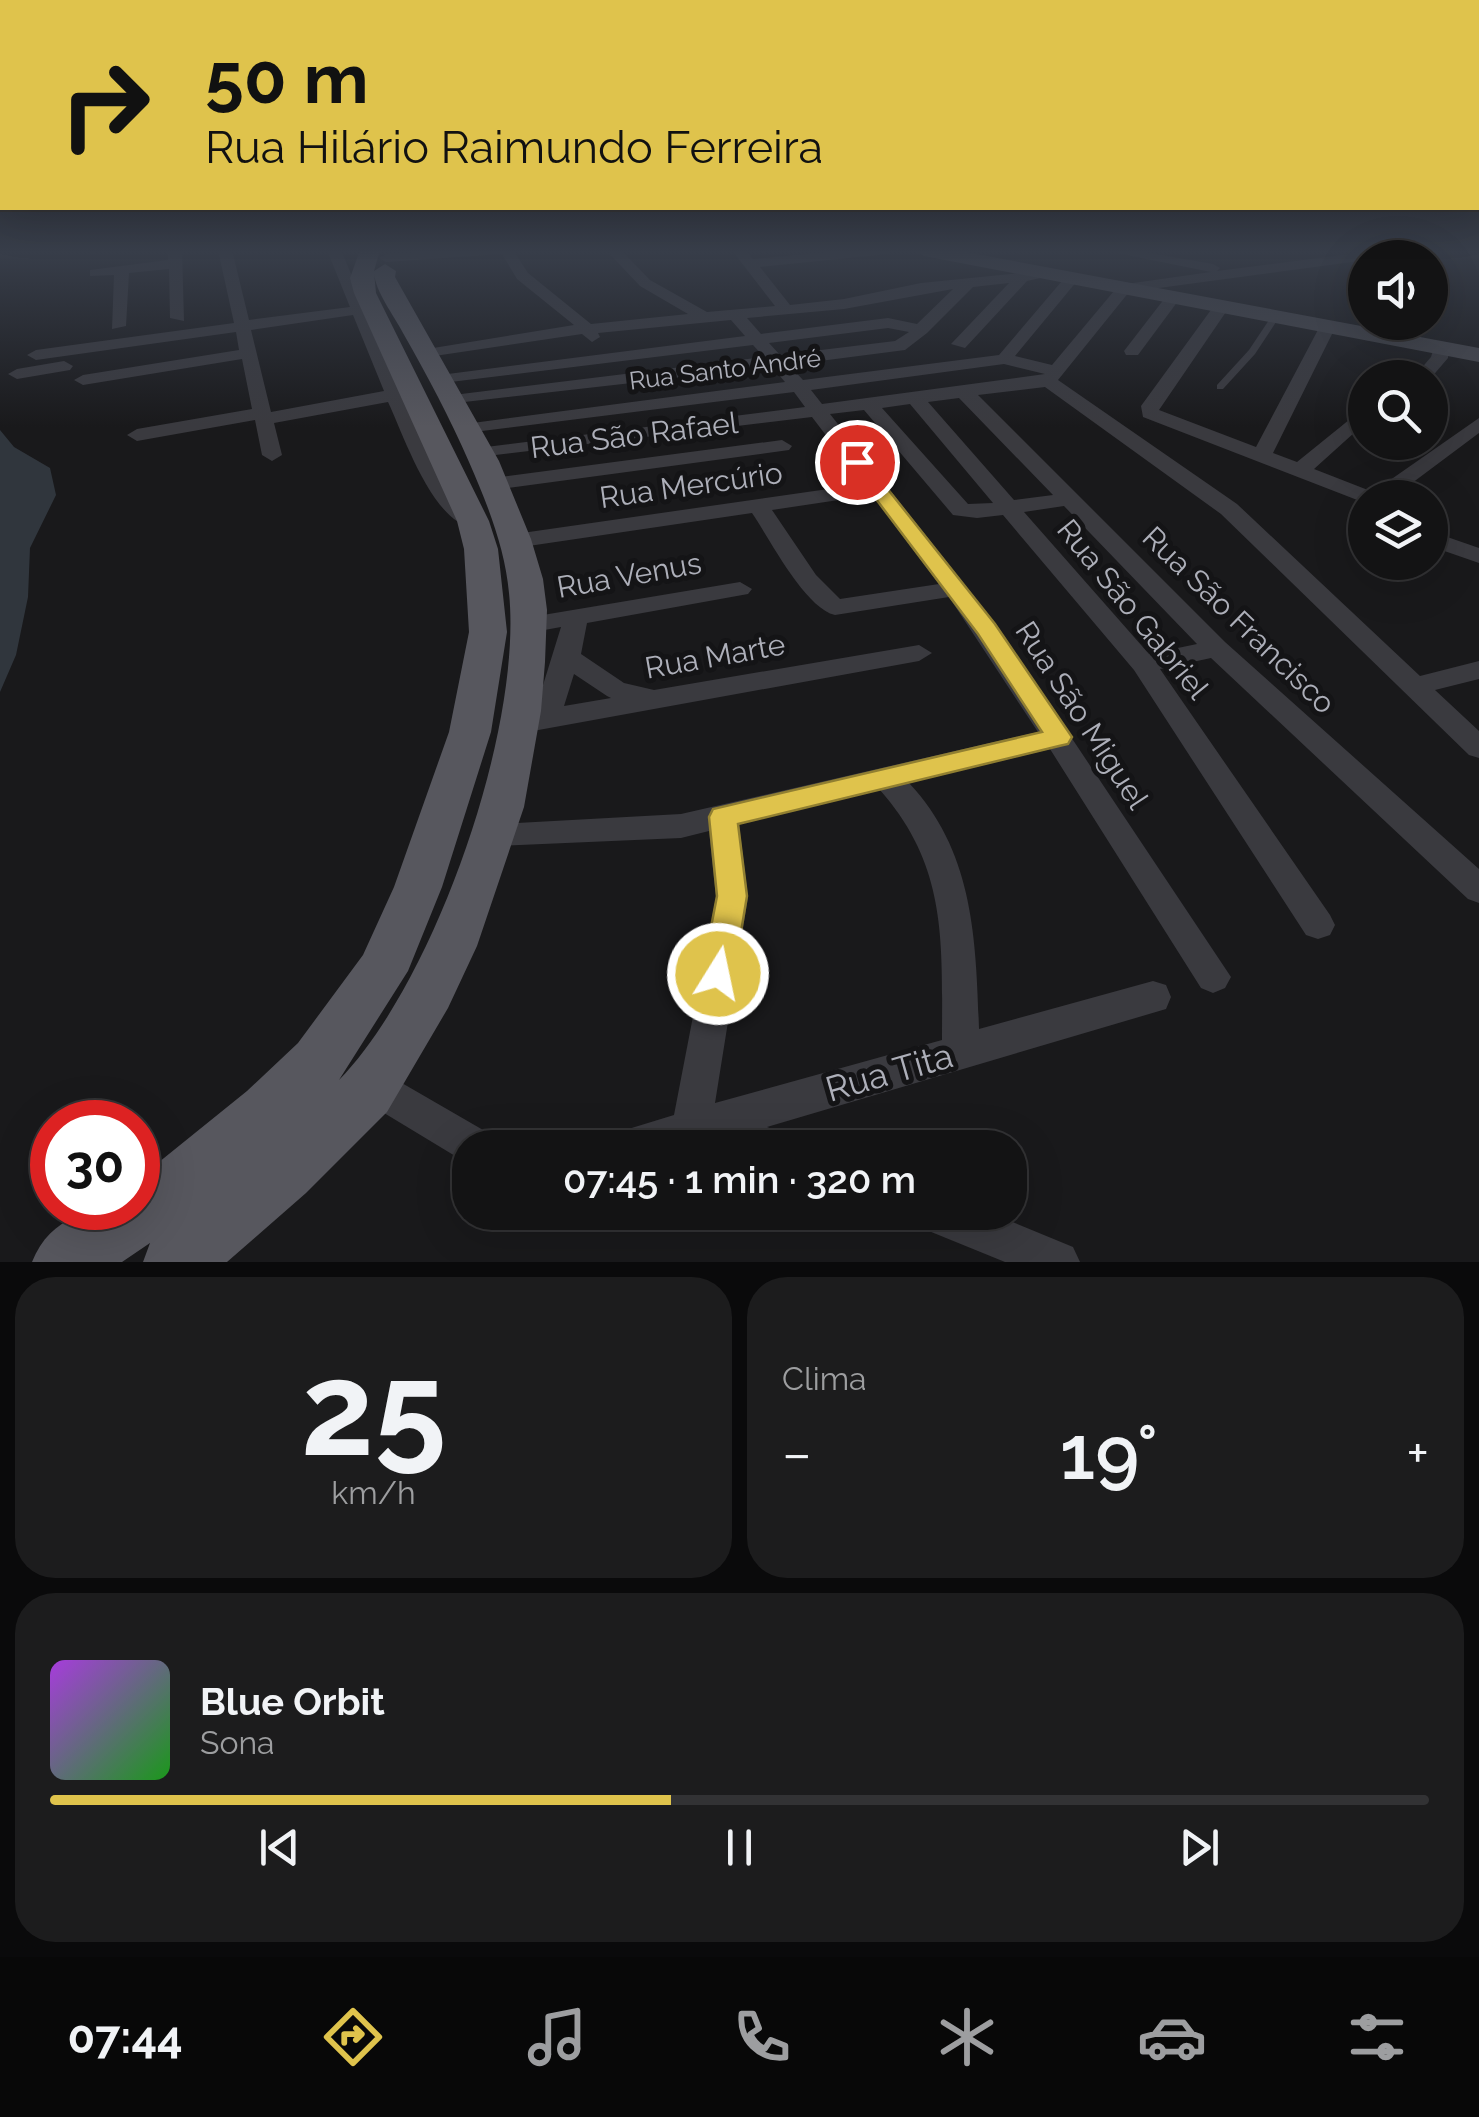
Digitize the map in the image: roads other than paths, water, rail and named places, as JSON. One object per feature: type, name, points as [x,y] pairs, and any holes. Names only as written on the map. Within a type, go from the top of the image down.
[{"type":"main road","points":[[175,1262],[248,1208],[373,1084],[422,1005],[461,924],[534,720],[552,620],[490,537],[364,309]]},
{"type":"main road","points":[[64,1262],[164,1198],[268,1112],[318,1062],[382,972],[454,785],[470,732],[488,632],[493,484],[402,309]]},
{"type":"street","points":[[118,326],[119,309]]},
{"type":"street","points":[[177,309],[178,318]]},
{"type":"street","points":[[239,309],[272,455]]},
{"type":"street","points":[[16,374],[364,309],[394,395],[443,496],[455,511],[490,537]]},
{"type":"street","points":[[563,309],[587,328],[688,458]]},
{"type":"street","points":[[690,309],[701,315]]},
{"type":"street","points":[[427,354],[514,336],[773,309]]},
{"type":"street","points":[[446,390],[627,379],[899,346],[943,309]]},
{"type":"street","points":[[958,344],[992,309]]},
{"type":"street","points":[[1038,309],[1004,359],[1052,376],[1230,509],[1334,613],[1479,748]]},
{"type":"street","points":[[472,442],[666,429],[1052,376],[1107,309]]},
{"type":"street","points":[[1132,351],[1164,309]]},
{"type":"street","points":[[1220,309],[1150,406],[1150,414],[1348,488]]},
{"type":"street","points":[[1238,309],[1479,355]]},
{"type":"street","name":"Rua São Miguel","points":[[734,312],[818,410],[956,589],[1059,737],[1213,977]]},
{"type":"street","points":[[24,339],[178,318],[245,332]]},
{"type":"street","points":[[446,390],[609,358],[888,323],[922,330]]},
{"type":"street","points":[[1261,457],[1328,326]]},
{"type":"street","points":[[36,355],[245,332]]},
{"type":"street","points":[[83,380],[245,332]]},
{"type":"street","points":[[1438,360],[1441,348]]},
{"type":"street","name":"Rua Santo André","points":[[472,442],[645,403],[1004,359]]},
{"type":"street","name":"Rua São Francisco","points":[[962,390],[1216,648],[1479,889]]},
{"type":"street","points":[[137,436],[394,395]]},
{"type":"street","name":"Rua São Gabriel","points":[[913,396],[1143,664],[1318,925]]},
{"type":"street","points":[[868,403],[952,502],[966,512],[1067,498]]},
{"type":"street","points":[[1400,480],[1479,424]]},
{"type":"street","points":[[1299,470],[1348,428]]},
{"type":"street","name":"Rua São Rafael","points":[[493,484],[782,446]]},
{"type":"street","name":"Rua Mercúrio","points":[[490,537],[876,488]]},
{"type":"street","points":[[758,505],[808,580],[835,607],[956,589]]},
{"type":"street","points":[[1448,545],[1479,556]]},
{"type":"street","name":"Rua Venus","points":[[552,620],[740,589]]},
{"type":"street","points":[[552,620],[567,657],[616,690],[654,699]]},
{"type":"street","points":[[1143,664],[1216,648]]},
{"type":"street","name":"Rua Marte","points":[[534,720],[919,653]]},
{"type":"street","points":[[534,720],[567,657]]},
{"type":"street","points":[[1415,686],[1479,670]]},
{"type":"street","points":[[494,834],[645,830],[723,817],[1059,737]]},
{"type":"street","points":[[886,778],[928,825],[940,846],[950,878],[956,918],[961,1051]]},
{"type":"street","points":[[713,1130],[700,1126],[732,896],[723,817]]},
{"type":"street","name":"Rua Tita","points":[[687,1130],[1153,997]]},
{"type":"street","points":[[318,1062],[373,1084],[452,1133]]},
{"type":"street","points":[[979,1230],[1058,1262]]},
{"type":"lane","points":[[1220,387],[1252,352],[1276,316]]}]
